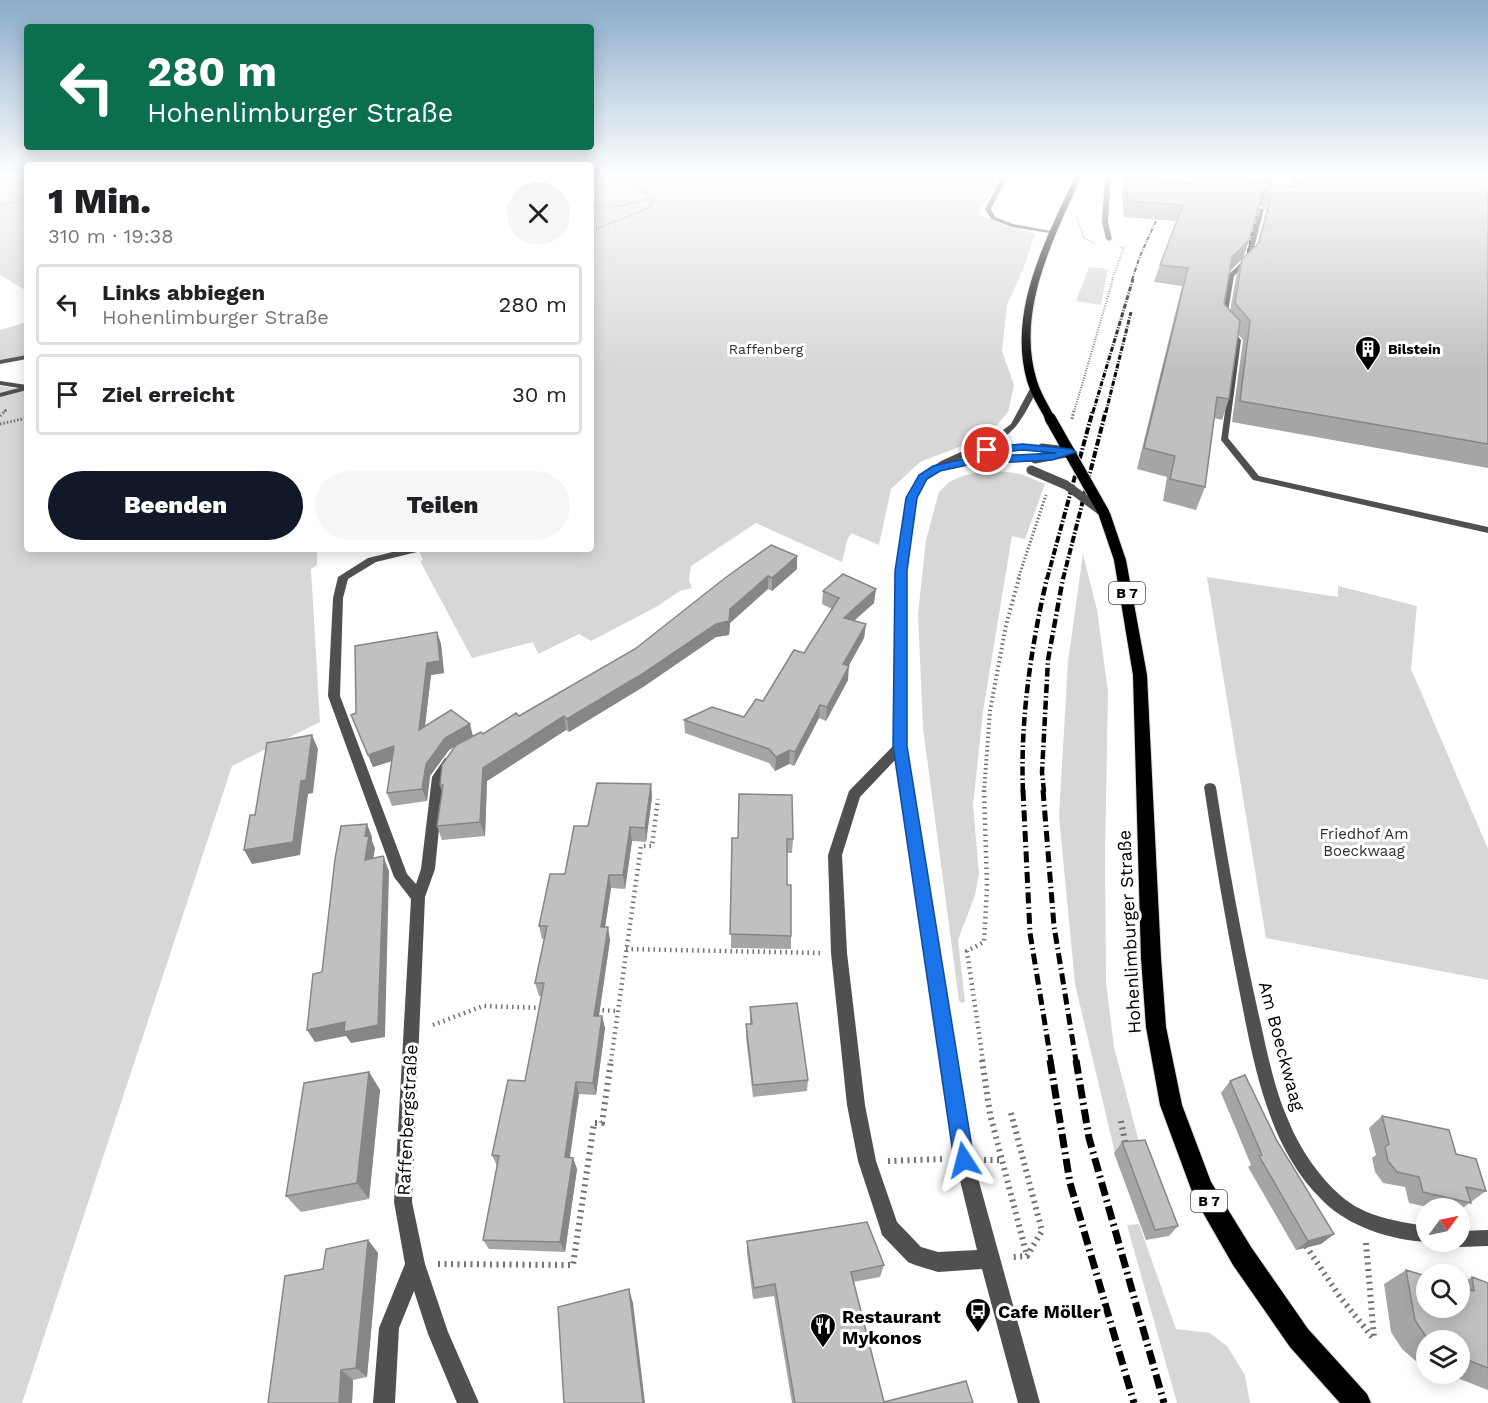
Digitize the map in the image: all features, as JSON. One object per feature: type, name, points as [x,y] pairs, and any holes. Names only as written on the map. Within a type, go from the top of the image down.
[{"type":"main road","name":"Hohenlimburger Straße","points":[[1051,240],[1033,283],[1027,309],[1025,337],[1031,378],[1035,387],[1104,513],[1122,571],[1131,613],[1140,675],[1150,958],[1156,1027],[1171,1105],[1202,1189],[1242,1256],[1299,1338],[1358,1403]]},
{"type":"street","points":[[0,362],[24,358]]},
{"type":"street","points":[[1029,1403],[964,1160],[900,746],[901,571],[911,498],[923,477],[936,468],[997,439],[1014,425],[1035,387]]},
{"type":"street","points":[[969,452],[1005,447],[1071,452]]},
{"type":"street","points":[[936,468],[972,460],[1052,458],[1071,452]]},
{"type":"street","points":[[996,459],[1031,470],[1066,485],[1104,513]]},
{"type":"street","points":[[405,552],[372,560],[343,577],[338,598],[334,696],[401,877],[418,897]]},
{"type":"street","points":[[900,746],[854,795],[835,855],[839,953],[856,1105],[867,1161],[889,1228],[915,1255],[938,1262],[989,1259]]},
{"type":"street","name":"Raffenbergstraße","points":[[462,750],[455,754],[438,777],[428,869],[418,897],[403,1202],[415,1264],[438,1334],[468,1403]]},
{"type":"street","points":[[384,1403],[389,1328],[415,1264]]},
{"type":"lane","points":[[1253,240],[1248,260],[1232,275],[1222,323],[1238,340],[1224,438],[1256,478],[1488,530]]},
{"type":"lane","points":[[0,383],[24,387]]},
{"type":"lane","points":[[0,395],[24,389]]},
{"type":"lane","name":"Am Boeckwaag","points":[[1210,787],[1241,968],[1265,1070],[1287,1136],[1308,1171],[1328,1196],[1364,1220],[1416,1233]]},
{"type":"lane","points":[[1470,1239],[1488,1238]]},
{"type":"path","points":[[1091,240],[1102,244]]},
{"type":"path","points":[[1073,415],[1108,291],[1124,248],[1113,246]]},
{"type":"path","points":[[0,424],[24,419]]},
{"type":"path","points":[[1027,1256],[990,1114],[967,951],[984,942],[987,886],[983,808],[990,711],[1006,625],[1023,561],[1048,490]]},
{"type":"path","points":[[415,1264],[573,1265],[594,1123],[602,1123],[641,846],[652,846],[658,799]]},
{"type":"path","points":[[626,949],[839,953]]},
{"type":"path","points":[[412,1033],[483,1006],[550,1009]]},
{"type":"path","points":[[595,1010],[617,1011]]},
{"type":"path","points":[[1011,1113],[1042,1231],[1027,1256]]},
{"type":"path","points":[[1121,1121],[1129,1158]]},
{"type":"path","points":[[867,1161],[1002,1161]]},
{"type":"path","points":[[1306,1246],[1340,1297],[1374,1338]]},
{"type":"path","points":[[989,1259],[1027,1256]]},
{"type":"green space","points":[[0,240],[24,240],[24,289],[0,275]]},
{"type":"green space","name":"Raffenberg","points":[[594,240],[1033,240],[1007,305],[1002,351],[1014,385],[1008,412],[988,436],[920,462],[891,489],[879,545],[851,533],[842,562],[756,523],[691,566],[689,580],[692,588],[680,591],[656,607],[591,641],[579,634],[538,654],[533,642],[472,658],[420,561],[423,560],[419,552],[594,552]]},
{"type":"green space","points":[[1089,267],[1108,269],[1101,305],[1076,301]]},
{"type":"green space","points":[[24,323],[24,356],[0,360],[0,330]]},
{"type":"green space","points":[[0,386],[24,390],[24,552],[317,552],[317,565],[311,569],[320,722],[232,766],[22,1403],[0,1403]]},
{"type":"green space","points":[[990,470],[1021,474],[1045,484],[1025,539],[1012,536],[983,711],[973,805],[979,874],[975,895],[958,940],[965,1002],[962,1003],[959,1001],[923,728],[918,614],[926,540],[939,492],[949,482],[962,476]]},
{"type":"green space","points":[[1083,554],[1097,610],[1108,692],[1105,854],[1106,982],[1114,1047],[1141,1150],[1115,1153],[1075,984],[1059,816],[1068,662]]},
{"type":"green space","name":"Friedhof Am Boeckwaag","points":[[1207,577],[1338,597],[1338,586],[1417,606],[1411,669],[1488,849],[1488,980],[1266,938]]},
{"type":"green space","points":[[1139,1224],[1176,1329],[1210,1333],[1227,1346],[1245,1375],[1250,1403],[1177,1403],[1127,1225]]},
{"type":"building","name":"Bilstein","points":[[1169,240],[1249,240],[1232,257],[1224,304],[1240,321],[1229,399],[1217,397],[1205,487],[1170,479],[1175,456],[1144,448],[1188,268],[1160,265]]},
{"type":"building","name":"Bilstein","points":[[1260,240],[1488,240],[1488,444],[1240,401],[1250,321],[1235,303],[1242,259]]},
{"type":"building","points":[[771,545],[797,556],[772,578],[768,576],[730,609],[729,621],[716,624],[642,674],[567,719],[564,716],[483,768],[480,822],[437,826],[443,785],[440,785],[442,765],[456,745],[481,732],[483,734],[516,713],[519,716],[635,649]]},
{"type":"building","points":[[843,574],[876,589],[844,618],[866,624],[843,664],[849,666],[827,707],[820,705],[795,752],[790,750],[776,757],[769,749],[684,720],[712,707],[744,717],[756,699],[763,701],[794,650],[804,653],[839,598],[823,591]]},
{"type":"building","points":[[437,632],[440,661],[427,663],[419,730],[451,710],[470,724],[445,738],[426,764],[422,789],[387,793],[394,746],[368,755],[351,715],[356,713],[355,646]]},
{"type":"building","points":[[312,735],[306,780],[301,781],[293,842],[244,850],[250,815],[255,815],[267,743]]},
{"type":"building","points":[[597,783],[651,784],[645,828],[630,827],[623,875],[609,875],[601,927],[608,927],[594,1016],[602,1016],[593,1083],[576,1082],[565,1157],[573,1158],[560,1242],[483,1240],[499,1156],[492,1155],[508,1080],[525,1081],[544,983],[535,983],[547,926],[539,926],[550,874],[565,874],[574,826],[588,826]]},
{"type":"building","points":[[739,794],[792,795],[793,839],[787,839],[787,885],[791,885],[791,936],[730,934],[732,838],[738,838]]},
{"type":"building","points":[[367,824],[365,836],[369,835],[365,860],[383,856],[384,858],[378,1025],[344,1032],[345,1022],[307,1030],[313,974],[322,972],[341,826]]},
{"type":"building","points":[[797,1003],[808,1080],[753,1085],[746,1024],[752,1024],[750,1007]]},
{"type":"building","points":[[369,1072],[357,1183],[286,1196],[304,1083]]},
{"type":"building","points":[[1245,1075],[1277,1141],[1334,1234],[1308,1241],[1259,1156],[1262,1155],[1230,1081]]},
{"type":"building","points":[[1382,1116],[1449,1130],[1456,1154],[1476,1159],[1486,1191],[1466,1187],[1469,1198],[1449,1198],[1423,1192],[1419,1177],[1397,1172],[1388,1161],[1385,1147],[1389,1144]]},
{"type":"building","points":[[1145,1140],[1178,1226],[1155,1230],[1122,1142]]},
{"type":"building","name":"Restaurant Mykonos","points":[[867,1222],[884,1265],[851,1272],[884,1402],[966,1381],[973,1403],[795,1403],[775,1284],[754,1288],[747,1241]]},
{"type":"building","points":[[368,1240],[356,1368],[341,1370],[339,1403],[268,1403],[285,1276],[323,1269],[326,1249]]},
{"type":"building","points":[[1406,1270],[1416,1273],[1416,1318],[1470,1318],[1470,1290],[1474,1291],[1472,1277],[1488,1283],[1488,1368],[1470,1361],[1470,1330],[1421,1330],[1415,1320]]},
{"type":"building","points":[[629,1289],[643,1403],[564,1403],[558,1307]]},
{"type":"railway","points":[[1132,280],[1147,240]]},
{"type":"railway","points":[[1248,270],[1250,240]]},
{"type":"railway","points":[[1093,412],[1133,279]]},
{"type":"railway","points":[[1106,412],[1131,312]]},
{"type":"railway","points":[[1047,579],[1093,410]]},
{"type":"railway","points":[[1063,579],[1106,410]]},
{"type":"railway","points":[[1023,790],[1023,738],[1028,684],[1047,578]]},
{"type":"railway","points":[[1044,792],[1042,772],[1048,660],[1063,578]]},
{"type":"railway","points":[[1023,790],[1030,933],[1051,1061]]},
{"type":"railway","points":[[1043,790],[1054,926],[1076,1061]]},
{"type":"railway","points":[[1050,1060],[1070,1183],[1134,1403]]},
{"type":"railway","points":[[1076,1060],[1089,1138],[1164,1403]]},
{"type":"place","name":"Bilstein","points":[[1368,372]]},
{"type":"place","name":"Cafe Möller","points":[[978,1334]]},
{"type":"place","name":"Restaurant Mykonos","points":[[823,1349]]},
{"type":"route","points":[[964,1160],[900,746],[901,571],[911,498],[915,487],[923,477],[936,468],[972,460],[1052,458],[1071,452],[1023,447],[987,450]]}]
